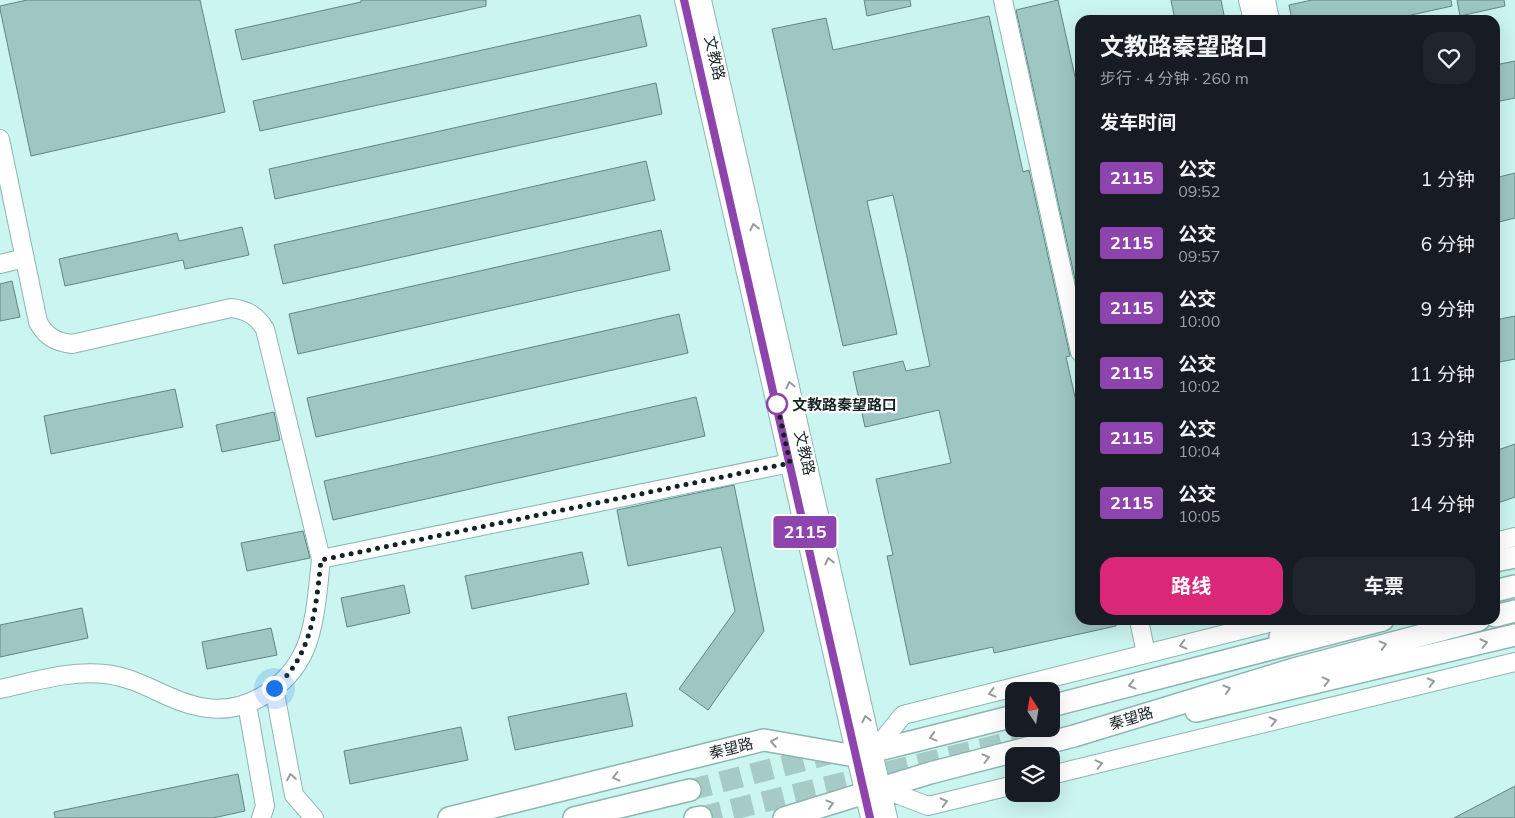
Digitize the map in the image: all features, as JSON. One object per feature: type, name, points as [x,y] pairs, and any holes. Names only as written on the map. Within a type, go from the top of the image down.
[{"type":"main road","points":[[1500,560],[1515,557]]},
{"type":"main road","points":[[1500,590],[1515,586]]},
{"type":"main road","points":[[1500,614],[1515,610]]},
{"type":"main road","points":[[1229,660],[1305,625]]},
{"type":"main road","name":"秦望路","points":[[1060,704],[1364,625]]},
{"type":"main road","name":"秦望路","points":[[784,818],[930,773],[1074,736],[1294,669],[1460,625]]},
{"type":"main road","points":[[1074,736],[1251,700],[1515,635]]},
{"type":"main road","name":"秦望路","points":[[449,818],[764,740],[864,754],[1005,718]]},
{"type":"main road","points":[[574,818],[690,790]]},
{"type":"street","name":"文教路","points":[[684,0],[790,463],[873,791],[888,818]]},
{"type":"street","name":"文教路","points":[[702,0],[864,754]]},
{"type":"street","points":[[1002,0],[1075,329]]},
{"type":"street","points":[[1248,0],[1252,15]]},
{"type":"street","points":[[1266,0],[1269,15]]},
{"type":"street","points":[[0,139],[38,322],[43,332],[61,343],[77,343],[231,308],[251,313],[259,320],[265,329],[321,560],[317,599],[305,648],[289,676],[264,696],[247,704],[234,707],[202,708],[171,697],[139,681],[104,674],[68,675],[0,689]]},
{"type":"street","points":[[0,264],[25,258]]},
{"type":"street","points":[[321,560],[790,463]]},
{"type":"street","points":[[1500,541],[1515,538]]},
{"type":"street","points":[[1140,625],[1146,654]]},
{"type":"street","points":[[864,754],[903,715],[1261,625]]},
{"type":"street","points":[[1060,773],[1515,662]]},
{"type":"street","points":[[274,688],[294,795],[314,818]]},
{"type":"street","points":[[247,704],[265,806],[261,818]]},
{"type":"street","points":[[873,791],[928,806],[1005,786]]},
{"type":"street","name":"文教路","points":[[870,818],[873,791]]},
{"type":"building","points":[[27,0],[200,0],[225,112],[31,156],[0,9],[0,6]]},
{"type":"building","points":[[361,0],[486,0],[486,6],[242,60],[235,30],[361,2]]},
{"type":"building","points":[[864,0],[910,0],[911,6],[867,16]]},
{"type":"building","points":[[1058,0],[1075,76],[1075,279],[1016,10]]},
{"type":"building","points":[[1171,0],[1221,0],[1224,15],[1174,15]]},
{"type":"building","points":[[1312,0],[1451,0],[1452,6],[1412,15],[1291,15],[1289,5]]},
{"type":"building","points":[[1457,0],[1504,0],[1505,6],[1460,15]]},
{"type":"building","points":[[640,15],[647,46],[260,131],[253,101]]},
{"type":"building","points":[[989,16],[1023,172],[1029,170],[1070,356],[1066,357],[1075,397],[1075,625],[1116,626],[994,653],[993,647],[910,665],[887,556],[893,555],[876,479],[951,463],[939,410],[865,427],[853,372],[903,361],[906,371],[930,366],[893,195],[867,201],[897,334],[843,346],[772,29],[826,18],[833,50]]},
{"type":"building","points":[[1515,61],[1515,98],[1500,101],[1500,64]]},
{"type":"building","points":[[656,83],[662,114],[275,199],[269,169]]},
{"type":"building","points":[[646,161],[655,200],[283,284],[274,245]]},
{"type":"building","points":[[1515,173],[1515,218],[1500,222],[1500,177]]},
{"type":"building","points":[[242,227],[249,255],[185,269],[183,260],[65,286],[59,259],[177,233],[179,241]]},
{"type":"building","points":[[661,230],[670,270],[298,354],[289,314]]},
{"type":"building","points":[[12,281],[20,317],[0,321],[0,284]]},
{"type":"building","points":[[679,314],[688,353],[316,437],[307,398]]},
{"type":"building","points":[[1515,316],[1515,359],[1500,362],[1500,319]]},
{"type":"building","points":[[175,389],[183,427],[51,454],[44,416]]},
{"type":"building","points":[[696,397],[705,436],[333,520],[324,481]]},
{"type":"building","points":[[274,412],[280,440],[222,452],[216,425]]},
{"type":"building","points":[[1515,444],[1515,497],[1500,502],[1500,449]]},
{"type":"building","points":[[734,485],[764,631],[708,710],[679,689],[735,611],[721,547],[628,566],[617,510]]},
{"type":"building","points":[[303,531],[310,558],[247,571],[241,543]]},
{"type":"building","points":[[582,552],[589,584],[472,609],[465,576]]},
{"type":"building","points":[[404,585],[410,613],[347,627],[341,598]]},
{"type":"building","points":[[82,608],[88,638],[0,657],[0,625]]},
{"type":"building","points":[[271,628],[277,655],[207,669],[202,642]]},
{"type":"building","points":[[626,693],[633,726],[515,750],[508,717]]},
{"type":"building","points":[[461,727],[468,760],[350,784],[344,751]]},
{"type":"building","points":[[238,774],[245,811],[213,818],[55,818],[54,812]]},
{"type":"building","points":[[1515,786],[1515,818],[1454,818]]},
{"type":"tunnel","points":[[701,817],[1019,740]]},
{"type":"tunnel","points":[[690,790],[837,752]]},
{"type":"bus line","name":"2115","points":[[684,0],[870,818]]},
{"type":"place","name":"文教路秦望路口","points":[[777,404]]},
{"type":"route","points":[[274,688],[289,676],[305,648],[317,599],[321,560],[790,463],[777,404]]}]
